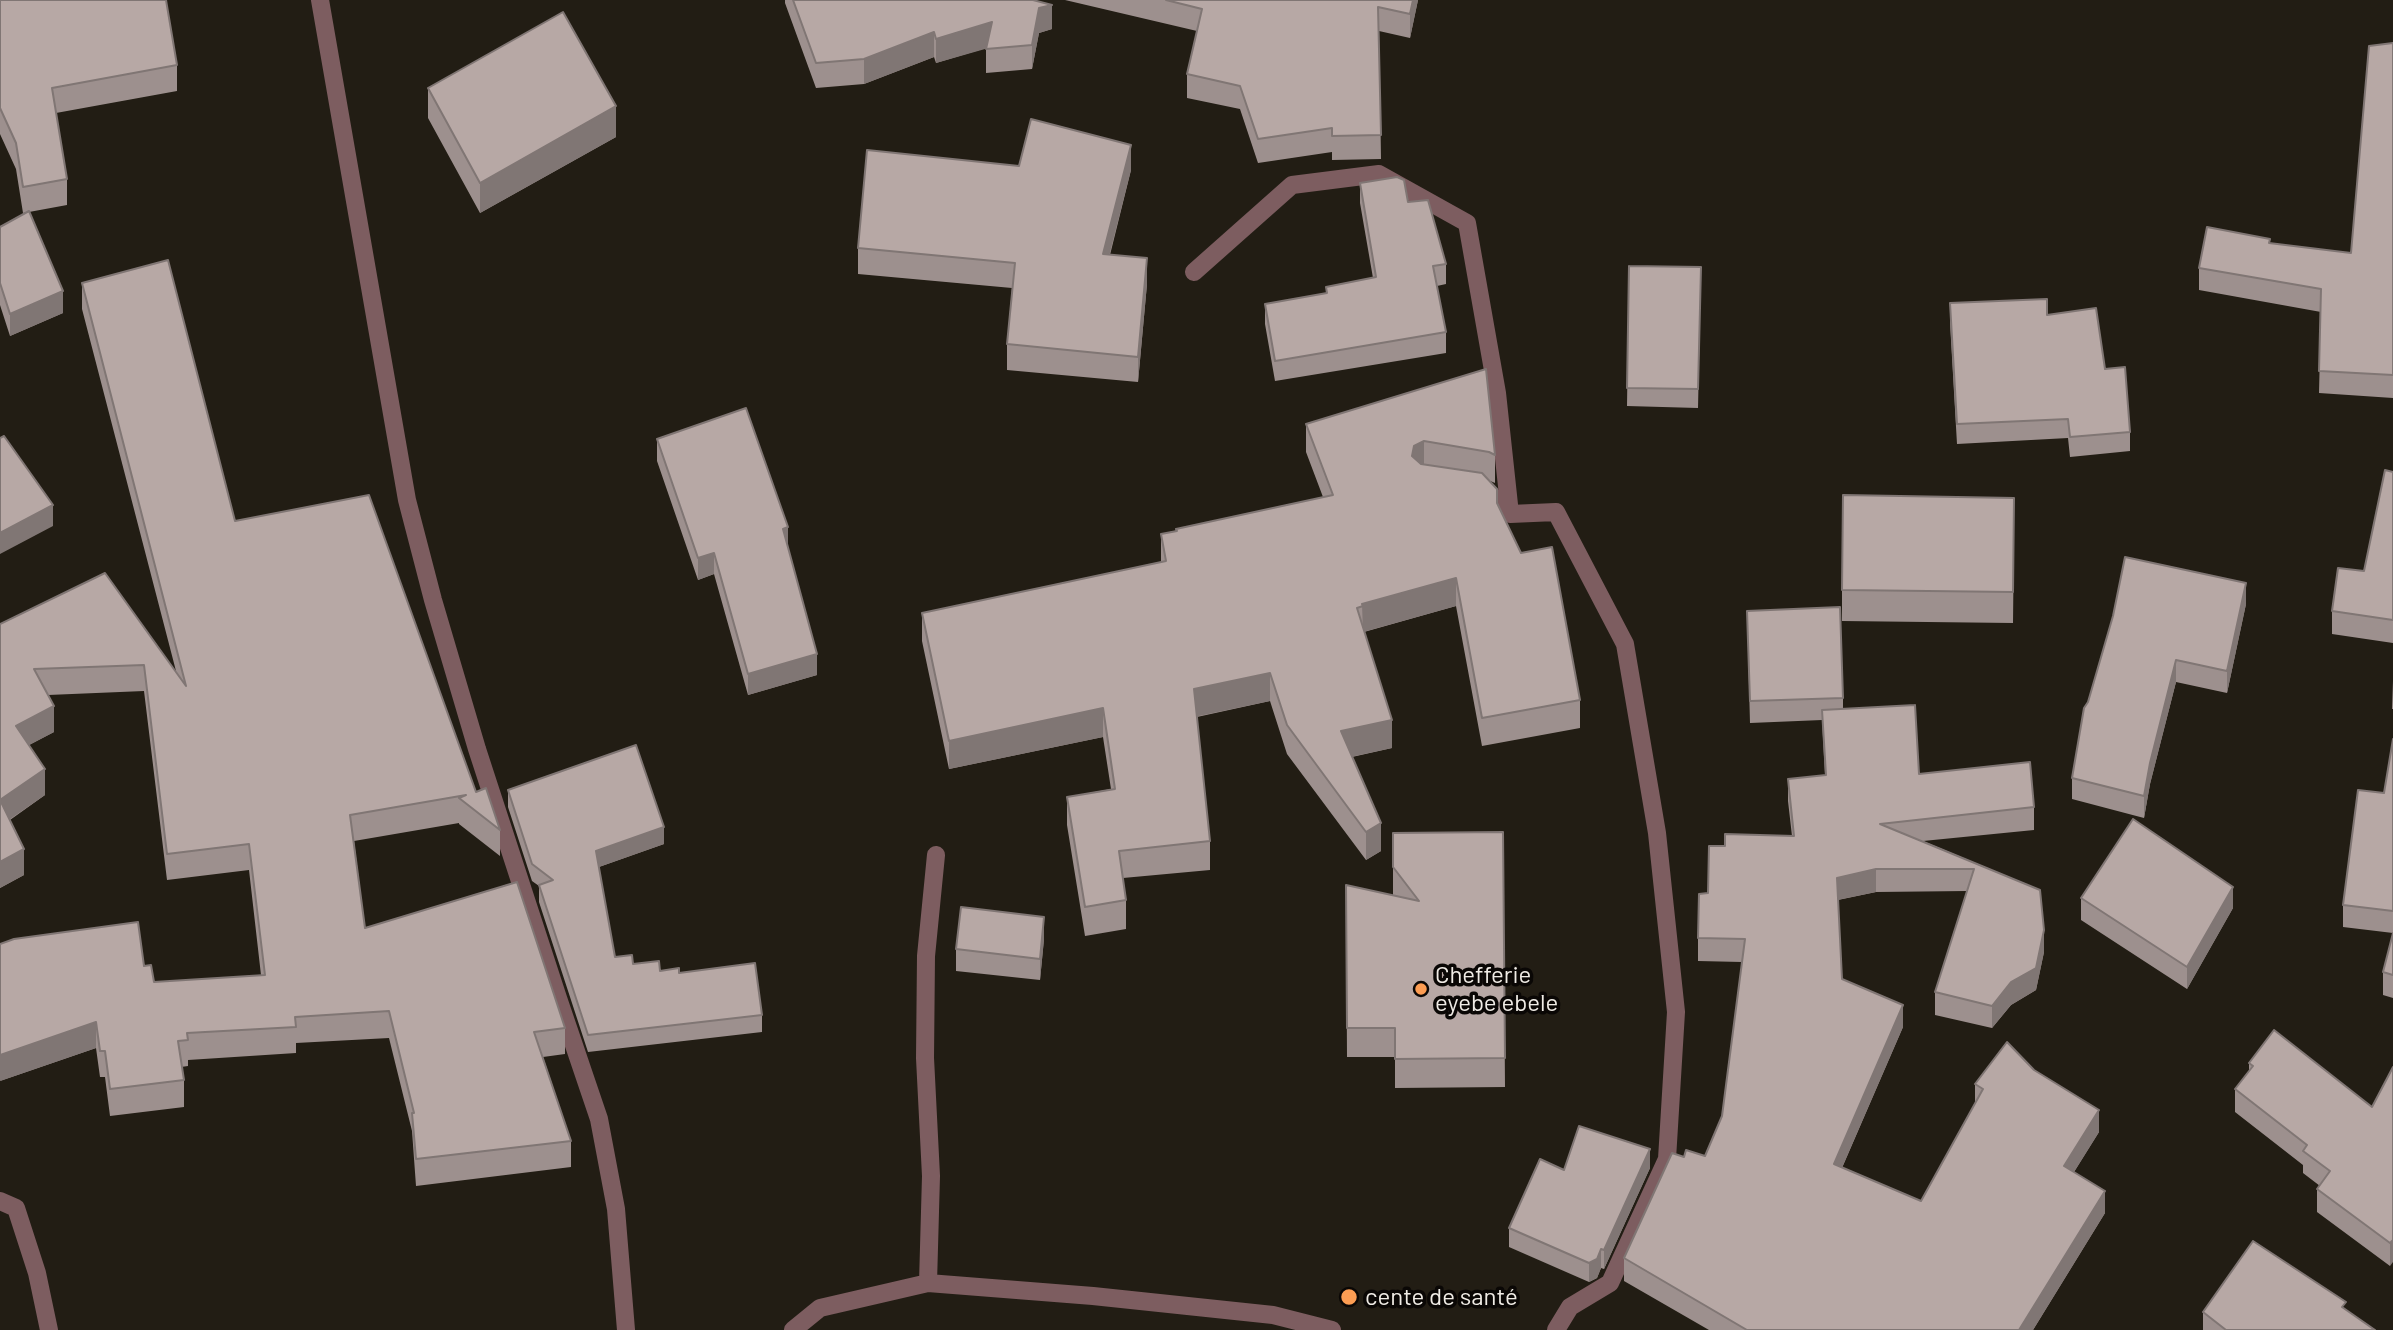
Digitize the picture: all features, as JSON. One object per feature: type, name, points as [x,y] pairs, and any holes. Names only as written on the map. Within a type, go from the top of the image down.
[{"type":"street","points":[[320,0],[407,500],[477,749],[600,1119],[616,1209],[626,1330]]},
{"type":"street","points":[[1194,272],[1292,185],[1379,174],[1467,223],[1497,393],[1510,513]]},
{"type":"street","points":[[1461,487],[1487,491],[1510,513],[1556,512],[1625,644],[1657,833],[1676,1012],[1667,1159],[1610,1283],[1570,1307],[1556,1330]]},
{"type":"street","points":[[928,1283],[931,1176],[925,1058],[926,956],[936,855]]},
{"type":"street","points":[[0,1201],[16,1208],[37,1273],[49,1330]]},
{"type":"street","points":[[793,1330],[820,1308],[928,1283],[1093,1296],[1273,1315],[1332,1330]]},
{"type":"building","points":[[0,0],[166,0],[177,65],[52,88],[67,179],[23,187],[16,143],[0,108]]},
{"type":"building","points":[[793,0],[1033,0],[1052,5],[1039,8],[1032,45],[986,49],[992,22],[936,39],[934,32],[864,59],[816,63]]},
{"type":"building","points":[[1166,0],[1413,0],[1410,14],[1378,7],[1381,135],[1332,136],[1332,128],[1258,139],[1240,86],[1187,74],[1202,9]]},
{"type":"building","points":[[563,12],[616,106],[480,183],[428,88]]},
{"type":"building","points":[[2393,43],[2393,375],[2319,371],[2321,289],[2199,268],[2207,227],[2270,239],[2269,243],[2351,253],[2369,46]]},
{"type":"building","points":[[1031,119],[1131,145],[1103,254],[1147,258],[1138,357],[1007,344],[1015,263],[858,248],[867,150],[1019,166]]},
{"type":"building","points":[[1397,177],[1404,180],[1408,202],[1428,200],[1446,264],[1433,266],[1446,332],[1275,361],[1265,304],[1327,293],[1326,287],[1376,277],[1360,183]]},
{"type":"building","points":[[29,211],[63,291],[10,314],[0,283],[0,227]]},
{"type":"building","points":[[168,260],[235,521],[369,495],[476,792],[486,788],[500,830],[459,798],[466,795],[350,815],[365,928],[517,882],[565,1028],[534,1032],[571,1141],[416,1159],[414,1113],[389,1011],[295,1017],[296,1027],[187,1033],[188,1040],[178,1041],[184,1080],[110,1089],[105,1051],[100,1051],[96,1022],[0,1055],[0,944],[14,939],[138,922],[144,966],[151,965],[154,982],[265,975],[249,844],[167,854],[144,665],[34,669],[54,706],[16,726],[45,769],[0,800],[0,624],[105,573],[186,686],[82,283]]},
{"type":"building","points":[[1629,266],[1701,267],[1698,389],[1627,388]]},
{"type":"building","points":[[2047,299],[2047,315],[2096,308],[2105,369],[2125,367],[2130,432],[2070,437],[2068,419],[1957,424],[1950,303]]},
{"type":"building","points":[[1486,369],[1495,455],[1424,441],[1414,446],[1412,456],[1421,464],[1482,473],[1497,489],[1497,503],[1521,553],[1552,547],[1580,700],[1482,718],[1456,578],[1362,604],[1363,606],[1357,608],[1392,720],[1341,731],[1381,823],[1366,832],[1287,725],[1270,673],[1194,689],[1210,841],[1119,851],[1126,900],[1085,907],[1067,797],[1115,789],[1103,708],[949,741],[922,613],[1166,561],[1161,534],[1333,495],[1306,424]]},
{"type":"building","points":[[746,408],[788,527],[783,529],[817,654],[748,674],[714,553],[698,558],[657,439]]},
{"type":"building","points":[[4,436],[53,505],[0,533],[0,438]]},
{"type":"building","points":[[2385,470],[2393,472],[2393,620],[2332,611],[2338,568],[2364,571]]},
{"type":"building","points":[[1843,495],[2014,498],[2013,592],[1842,590]]},
{"type":"building","points":[[2125,557],[2246,583],[2227,671],[2176,660],[2144,796],[2072,778],[2084,708],[2113,616]]},
{"type":"building","points":[[1840,607],[1843,698],[1750,701],[1747,611]]},
{"type":"building","points":[[1915,705],[1919,774],[2030,762],[2034,807],[1880,824],[2040,890],[2044,930],[2036,968],[2011,982],[1992,1006],[1935,992],[1974,869],[1876,869],[1837,878],[1842,979],[1903,1005],[1834,1164],[1921,1201],[1983,1089],[1975,1084],[2007,1042],[2034,1070],[2099,1110],[2064,1166],[2105,1191],[2019,1330],[1747,1330],[1624,1258],[1672,1153],[1684,1157],[1686,1150],[1705,1156],[1722,1116],[1745,939],[1698,938],[1699,894],[1708,893],[1709,846],[1725,846],[1725,834],[1794,836],[1788,779],[1826,775],[1822,710]]},
{"type":"building","points":[[2393,739],[2393,911],[2343,905],[2358,790],[2384,793]]},
{"type":"building","points":[[636,745],[664,827],[596,851],[615,957],[632,955],[633,964],[659,961],[660,971],[679,968],[679,973],[755,963],[762,1015],[588,1035],[539,885],[553,880],[532,864],[508,790]]},
{"type":"building","points":[[0,800],[24,849],[0,862]]},
{"type":"building","points":[[2133,819],[2233,887],[2187,967],[2081,898]]},
{"type":"building","points":[[1503,832],[1505,1058],[1395,1059],[1395,1028],[1347,1028],[1346,885],[1419,901],[1393,867],[1393,833]]},
{"type":"building","points":[[961,907],[1044,917],[1040,959],[956,949]]},
{"type":"building","points":[[2393,933],[2393,975],[2383,972]]},
{"type":"building","points":[[2274,1030],[2372,1107],[2393,1067],[2393,1240],[2390,1243],[2317,1189],[2330,1171],[2303,1151],[2307,1145],[2235,1089],[2253,1066],[2249,1063]]},
{"type":"building","points":[[1579,1126],[1650,1149],[1604,1250],[1601,1249],[1597,1259],[1589,1263],[1509,1228],[1540,1159],[1564,1170]]},
{"type":"building","points":[[2253,1241],[2346,1302],[2342,1307],[2375,1330],[2226,1330],[2203,1312]]},
{"type":"place","name":"Chefferie eyebe ebele","points":[[1421,989]]},
{"type":"place","name":"cente de santé","points":[[1349,1297]]}]
